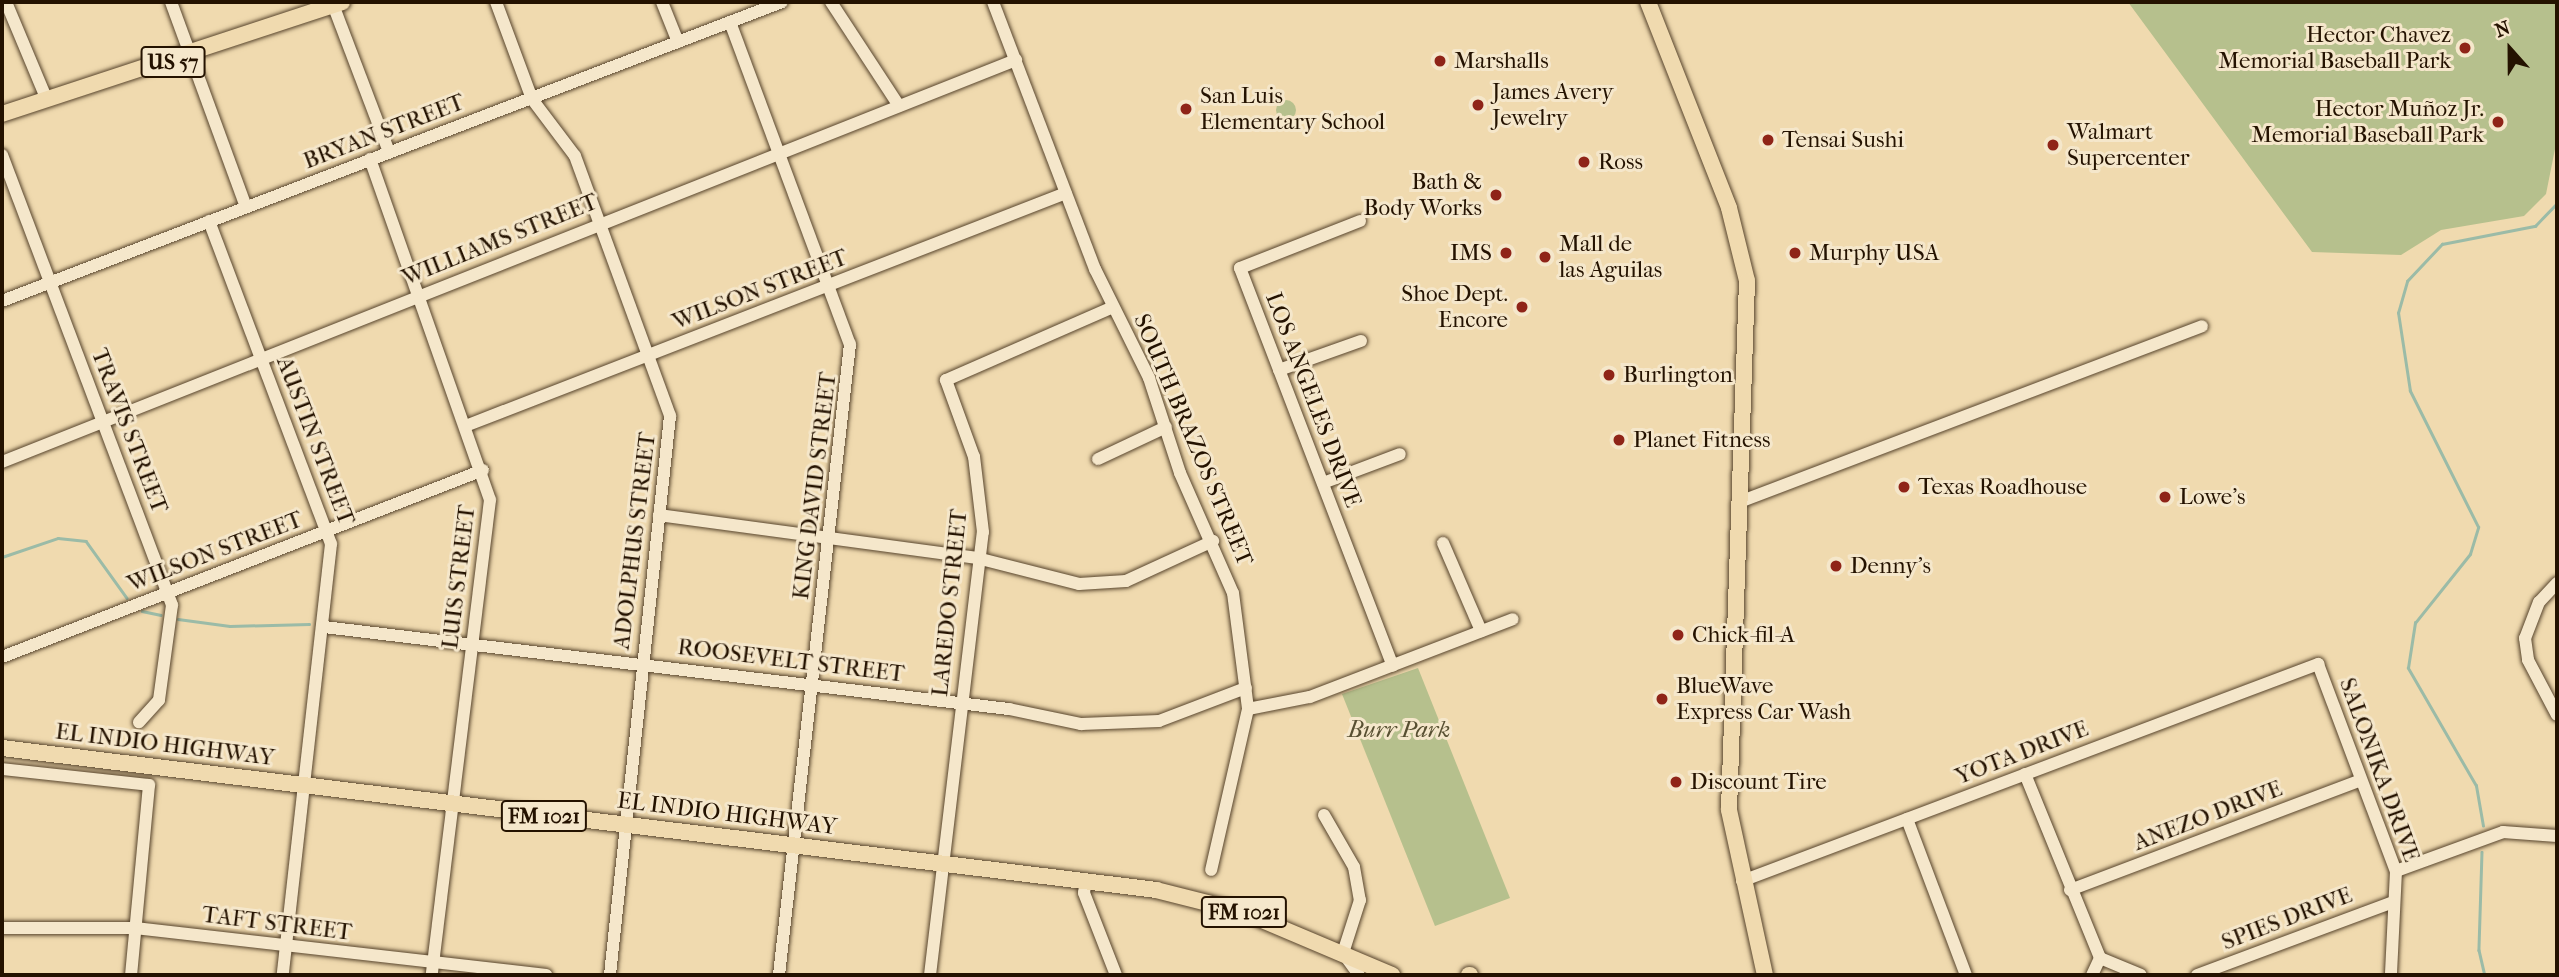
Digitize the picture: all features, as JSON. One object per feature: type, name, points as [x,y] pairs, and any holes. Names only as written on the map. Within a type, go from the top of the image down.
[{"type":"main road","points":[[1648,2],[1741,247],[1749,328],[1728,782],[1742,881],[1765,975]]},
{"type":"main road","name":"US 57","points":[[2,114],[191,56],[336,3]]},
{"type":"main road","name":"EL INDIO HIGHWAY","points":[[2,748],[452,805],[1086,880],[1203,898],[1392,975]]},
{"type":"street","points":[[6,2],[47,100]]},
{"type":"street","points":[[171,2],[246,207]]},
{"type":"street","name":"ADOLPHUS STREET","points":[[496,2],[532,99],[575,156],[650,354],[670,416],[623,825],[610,975]]},
{"type":"street","points":[[662,2],[678,42]]},
{"type":"street","name":"BRYAN STREET","points":[[2,301],[782,2]]},
{"type":"street","points":[[831,2],[899,106]]},
{"type":"street","name":"SOUTH BRAZOS STREET","points":[[993,2],[1066,193],[1213,541],[1241,625],[1248,709],[1211,870]]},
{"type":"street","points":[[336,3],[389,152]]},
{"type":"street","name":"KING DAVID STREET","points":[[730,22],[830,285],[850,365],[779,975]]},
{"type":"street","name":"WILLIAMS STREET","points":[[2,462],[601,222],[1016,60]]},
{"type":"street","name":"TRAVIS STREET","points":[[2,155],[172,605],[159,700],[139,722]]},
{"type":"street","name":"LUIS STREET","points":[[370,159],[468,425],[490,500],[433,969]]},
{"type":"street","name":"WILSON STREET","points":[[468,425],[1066,193]]},
{"type":"street","name":"AUSTIN STREET","points":[[209,221],[328,532],[324,627],[303,786],[283,975]]},
{"type":"street","name":"LOS ANGELES DRIVE","points":[[1360,222],[1240,268],[1393,666]]},
{"type":"street","name":"LAREDO STREET","points":[[930,975],[983,497],[946,380],[1113,307]]},
{"type":"street","points":[[1742,501],[2202,327]]},
{"type":"street","points":[[1279,370],[1361,341]]},
{"type":"street","points":[[1098,459],[1166,427]]},
{"type":"street","points":[[1323,483],[1399,454]]},
{"type":"street","name":"WILSON STREET","points":[[2,657],[483,470]]},
{"type":"street","points":[[659,514],[830,535],[977,558],[1079,584],[1126,581],[1213,541]]},
{"type":"street","points":[[1443,543],[1481,631]]},
{"type":"street","points":[[2555,716],[2525,638],[2539,602],[2557,583]]},
{"type":"street","points":[[1248,709],[1310,697],[1513,619]]},
{"type":"street","name":"ROOSEVELT STREET","points":[[324,627],[960,702],[1105,726],[1159,721],[1247,688]]},
{"type":"street","name":"YOTA DRIVE","points":[[1742,881],[2318,664]]},
{"type":"street","name":"SALONIKA DRIVE","points":[[2318,664],[2396,871],[2390,975]]},
{"type":"street","points":[[2,769],[149,785],[131,975]]},
{"type":"street","points":[[2025,774],[2070,890],[2100,958],[2141,975]]},
{"type":"street","name":"ANEZO DRIVE","points":[[2070,890],[2361,780]]},
{"type":"street","points":[[1324,815],[1354,867],[1360,900],[1343,953],[1359,975]]},
{"type":"street","points":[[1907,819],[1966,975]]},
{"type":"street","points":[[2396,871],[2503,832],[2557,836]]},
{"type":"street","points":[[1086,880],[1084,893],[1115,975]]},
{"type":"street","name":"SPIES DRIVE","points":[[2197,975],[2393,902]]},
{"type":"street","name":"TAFT STREET","points":[[2,928],[135,928],[286,946],[433,969],[546,975]]},
{"type":"street","points":[[2092,975],[2100,958]]},
{"type":"green space","points":[[2128,2],[2557,2],[2557,139],[2546,194],[2524,216],[2441,230],[2401,255],[2312,252]]},
{"type":"green space","points":[[1282,100],[1290,100],[1296,110],[1290,120],[1282,120],[1276,114],[1276,106]]},
{"type":"green space","name":"Burr Park","points":[[1418,668],[1510,898],[1435,926],[1342,694]]},
{"type":"waterway","points":[[2483,826],[2476,786],[2408,668],[2415,623],[2470,554],[2478,527],[2410,391],[2398,313],[2407,281],[2442,244],[2535,226],[2557,203]]},
{"type":"waterway","points":[[2,557],[58,538],[86,541],[127,598]]},
{"type":"waterway","points":[[142,611],[161,615]]},
{"type":"waterway","points":[[178,619],[230,626],[309,624]]},
{"type":"waterway","points":[[2482,852],[2479,950],[2485,975]]},
{"type":"place","name":"Hector Chavez Memorial Baseball Park","points":[[2465,48]]},
{"type":"place","name":"Marshalls","points":[[1440,61]]},
{"type":"place","name":"James Avery Jewelry","points":[[1478,105]]},
{"type":"place","name":"San Luis Elementary School","points":[[1186,109]]},
{"type":"place","name":"Hector Muñoz Jr. Memorial Baseball Park","points":[[2498,122]]},
{"type":"place","name":"Tensai Sushi","points":[[1768,140]]},
{"type":"place","name":"Walmart Supercenter","points":[[2053,145]]},
{"type":"place","name":"Ross","points":[[1584,162]]},
{"type":"place","name":"Bath & Body Works","points":[[1496,195]]},
{"type":"place","name":"IMS","points":[[1506,253]]},
{"type":"place","name":"Murphy USA","points":[[1795,253]]},
{"type":"place","name":"Mall de las Aguilas","points":[[1545,257]]},
{"type":"place","name":"Shoe Dept. Encore","points":[[1522,307]]},
{"type":"place","name":"Burlington","points":[[1609,375]]},
{"type":"place","name":"Planet Fitness","points":[[1619,440]]},
{"type":"place","name":"Texas Roadhouse","points":[[1904,487]]},
{"type":"place","name":"Lowe's","points":[[2165,497]]},
{"type":"place","name":"Denny's","points":[[1836,566]]},
{"type":"place","name":"Chick-fil-A","points":[[1678,635]]},
{"type":"place","name":"BlueWave Express Car Wash","points":[[1662,699]]},
{"type":"place","name":"Discount Tire","points":[[1676,782]]}]
